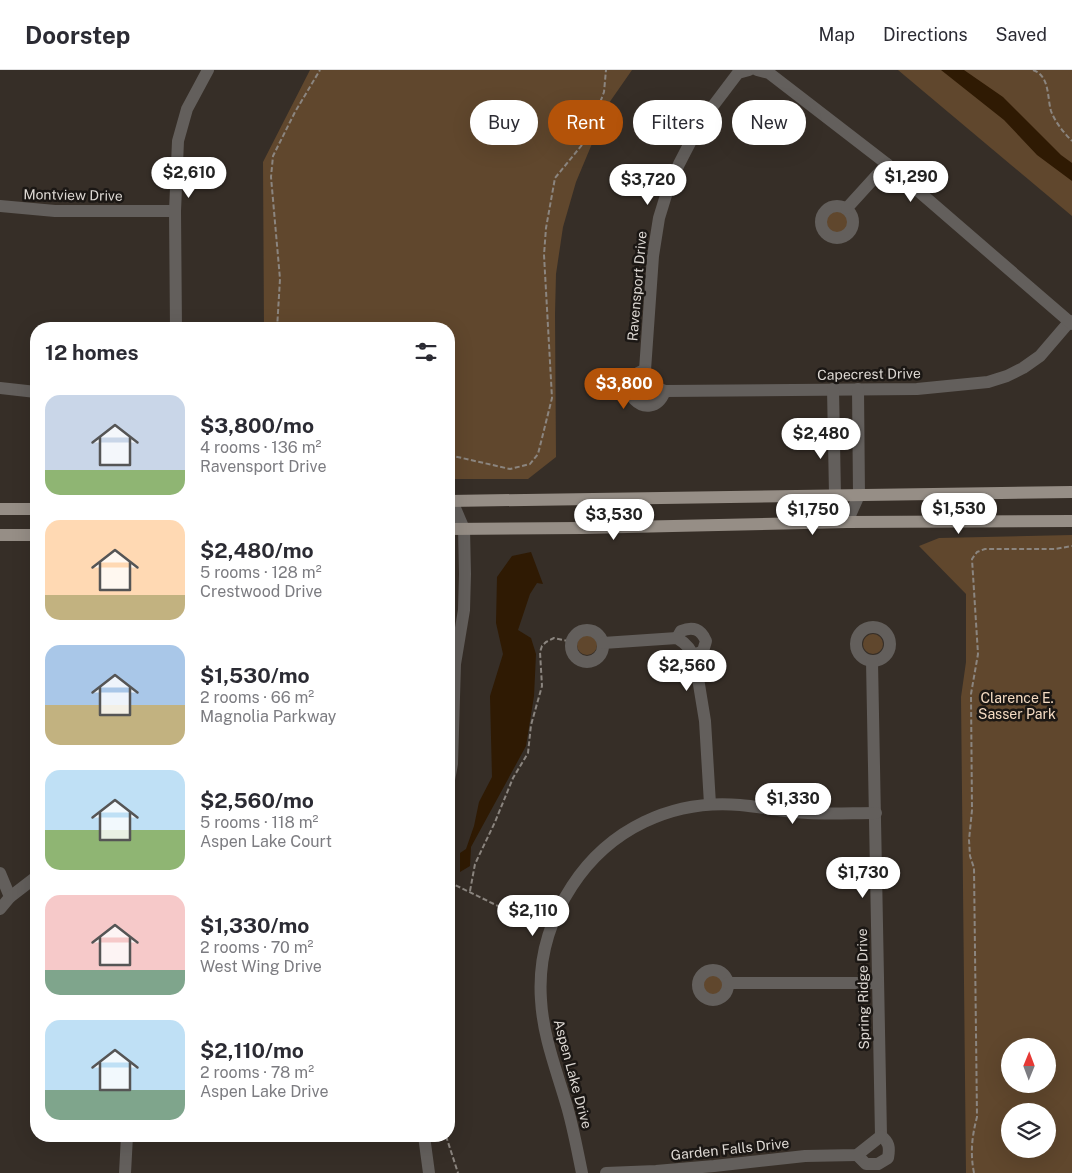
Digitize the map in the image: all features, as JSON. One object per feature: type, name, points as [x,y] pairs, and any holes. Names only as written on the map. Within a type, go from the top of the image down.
[{"type":"main road","points":[[455,503],[1072,492]]},
{"type":"main road","points":[[0,509],[30,508]]},
{"type":"main road","points":[[455,529],[1072,520]]},
{"type":"main road","points":[[0,534],[30,535]]},
{"type":"street","points":[[176,322],[175,211],[178,141],[186,109],[208,70]]},
{"type":"street","name":"Ravensport Drive","points":[[648,384],[645,370],[653,256],[659,218],[667,192],[694,135],[713,106],[741,71]]},
{"type":"street","points":[[765,71],[887,164],[1071,323]]},
{"type":"street","points":[[847,208],[887,164]]},
{"type":"street","name":"Montview Drive","points":[[0,206],[55,211],[175,211]]},
{"type":"street","name":"Capecrest Drive","points":[[648,384],[665,391],[917,389],[984,382],[1007,376],[1023,368],[1040,356],[1071,323]]},
{"type":"street","points":[[645,370],[637,372],[631,378],[630,394],[634,400],[640,405],[656,404],[662,398],[665,391]]},
{"type":"street","points":[[0,388],[30,391]]},
{"type":"street","points":[[833,389],[835,495],[847,522]]},
{"type":"street","points":[[847,522],[859,495],[858,389]]},
{"type":"street","points":[[455,512],[464,529],[464,610],[455,664]]},
{"type":"street","points":[[678,638],[681,631],[686,629],[694,628],[699,631],[706,641],[703,651],[694,655]]},
{"type":"street","points":[[585,630],[595,631],[602,638],[602,652],[599,657],[590,662],[585,661],[576,657],[573,652],[572,642],[576,634],[585,630]]},
{"type":"street","points":[[603,642],[678,638],[686,644],[694,655],[705,721],[710,804]]},
{"type":"street","name":"Spring Ridge Drive","points":[[872,661],[881,1136]]},
{"type":"street","name":"Aspen Lake Drive","points":[[582,1173],[566,1102],[544,1029],[540,1000],[540,971],[544,946],[552,922],[577,878],[593,858],[614,839],[639,823],[668,811],[710,804],[739,805],[808,813],[876,813]]},
{"type":"street","points":[[0,873],[10,897]]},
{"type":"street","points":[[0,909],[10,897],[30,882]]},
{"type":"street","points":[[728,984],[877,984]]},
{"type":"street","points":[[857,1155],[881,1136]]},
{"type":"street","name":"Garden Falls Drive","points":[[606,1173],[656,1171],[805,1156],[857,1155],[866,1164],[873,1165],[884,1162],[888,1158],[890,1147],[881,1136]]},
{"type":"street","points":[[125,1173],[128,1142]]},
{"type":"street","points":[[425,1142],[429,1173]]},
{"type":"path","points":[[277,322],[280,279],[271,177],[273,156],[295,112],[320,70]]},
{"type":"path","points":[[455,456],[510,469],[530,464],[538,454],[552,398],[544,255],[546,228],[555,178],[586,140],[604,92],[606,70]]},
{"type":"path","points":[[1032,70],[1042,77],[1046,83],[1051,112],[1059,127],[1072,141]]},
{"type":"path","points":[[974,1173],[971,1158],[977,1117],[974,868],[970,856],[969,840],[972,810],[971,694],[978,654],[972,559],[977,552],[985,549],[1055,549],[1072,546]]},
{"type":"path","points":[[470,891],[475,864],[513,778],[528,753],[531,725],[542,686],[540,652],[542,646],[554,638],[572,642]]},
{"type":"path","points":[[455,885],[500,906],[539,915],[552,922]]},
{"type":"path","points":[[448,1142],[458,1173]]},
{"type":"green space","points":[[310,70],[632,70],[611,100],[548,100],[548,145],[591,145],[576,182],[563,227],[556,274],[556,457],[528,479],[455,479],[455,322],[264,322],[263,162]]},
{"type":"green space","points":[[898,70],[1072,70],[1072,216]]},
{"type":"green space","points":[[840,206],[851,210],[855,221],[851,232],[840,236],[829,232],[825,221],[829,210]]},
{"type":"green space","points":[[649,372],[658,377],[662,387],[655,400],[636,398],[633,380]]},
{"type":"green space","name":"Clarence E. Sasser Park","points":[[1072,535],[1072,1173],[966,1173],[961,697],[966,662],[966,594],[919,546],[939,538]]},
{"type":"green space","points":[[873,634],[880,637],[883,644],[880,651],[873,654],[866,651],[863,644],[866,637]]},
{"type":"green space","points":[[587,635],[594,638],[597,645],[594,652],[587,655],[580,652],[577,645],[580,638]]},
{"type":"green space","points":[[713,975],[720,978],[723,985],[720,992],[713,995],[706,992],[703,985],[706,978]]},
{"type":"shaded area","points":[[941,70],[964,70],[1003,97],[1061,155],[1072,163],[1072,181],[1037,155],[1004,120]]},
{"type":"shaded area","points":[[531,552],[543,584],[537,583],[530,594],[518,630],[531,638],[536,654],[534,696],[526,746],[471,847],[470,866],[460,872],[460,853],[466,849],[474,826],[479,802],[492,777],[490,696],[503,654],[496,623],[497,577],[512,556]]}]
